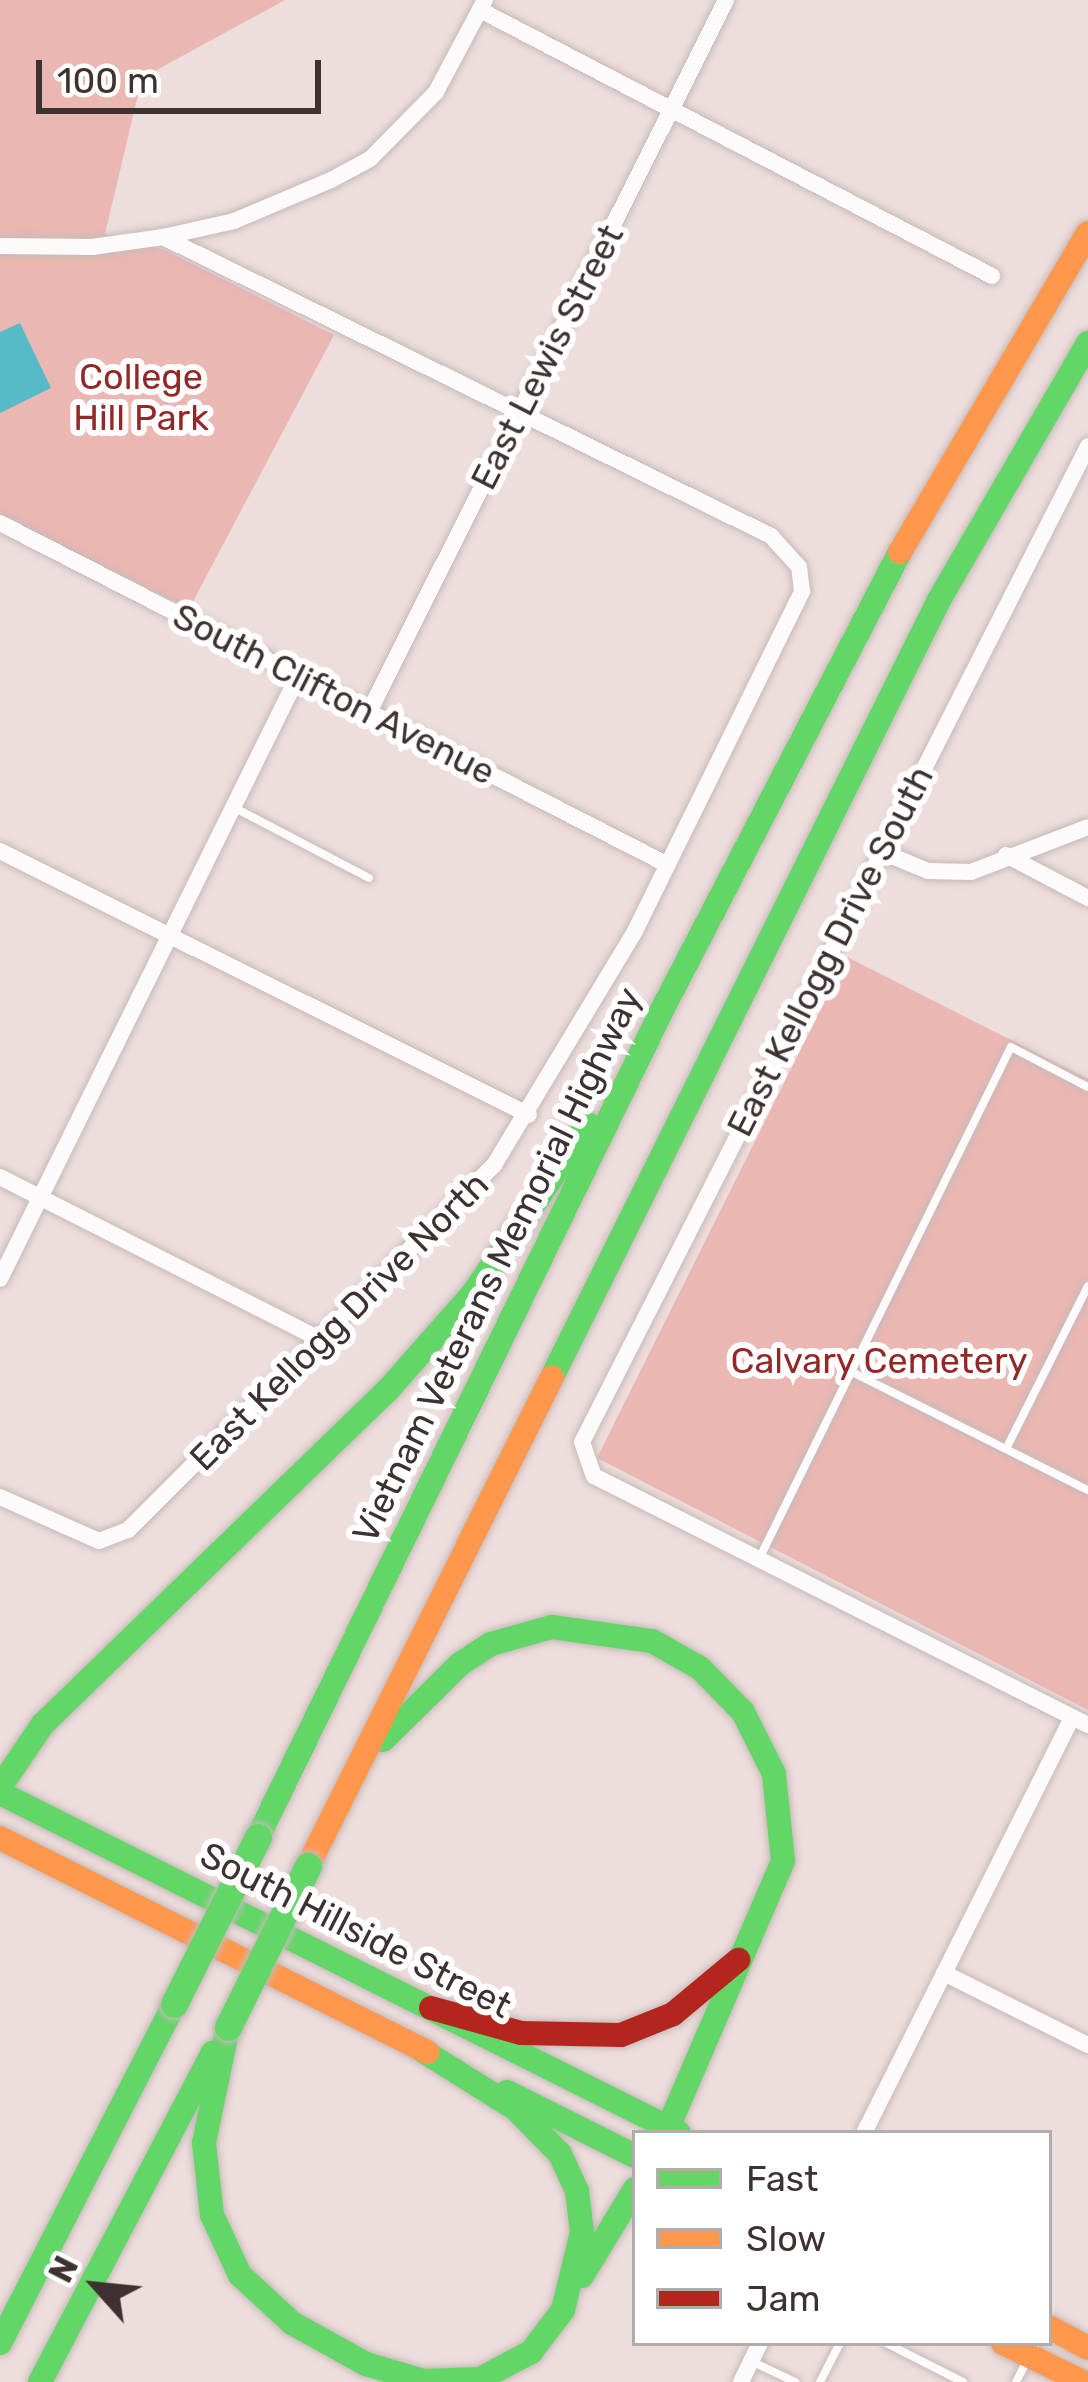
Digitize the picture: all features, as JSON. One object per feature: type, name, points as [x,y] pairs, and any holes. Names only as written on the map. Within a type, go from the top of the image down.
[{"type":"main road","name":"Vietnam Veterans Memorial Highway","points":[[0,2343],[258,1837],[663,1008],[907,538],[1088,233]]},
{"type":"main road","points":[[40,2382],[228,2027],[939,600],[1088,343]]},
{"type":"main road","points":[[0,1790],[43,1724],[388,1390],[474,1292],[663,1008]]},
{"type":"main road","points":[[356,1773],[434,1683],[491,1644],[575,1626],[652,1642],[722,1687],[762,1742],[784,1826],[778,1882],[671,2130]]},
{"type":"main road","points":[[0,1744],[43,1724]]},
{"type":"main road","name":"South Hillside Street","points":[[0,1790],[669,2130]]},
{"type":"main road","points":[[0,1838],[632,2154]]},
{"type":"main road","points":[[430,2008],[521,2033],[621,2035],[703,1995],[759,1931]]},
{"type":"main road","points":[[228,2027],[204,2143],[212,2215],[240,2275],[292,2323],[366,2365],[423,2381],[480,2379],[531,2352],[632,2194]]},
{"type":"main road","points":[[415,2046],[516,2109],[560,2154],[578,2191],[582,2232],[562,2310]]},
{"type":"main road","points":[[1052,2329],[1088,2348]]},
{"type":"main road","points":[[1033,2349],[1083,2382]]},
{"type":"street","name":"East Lewis Street","points":[[368,714],[726,0]]},
{"type":"street","points":[[0,246],[92,248],[163,237],[253,214],[370,159],[436,92],[482,5],[992,276]]},
{"type":"street","points":[[163,237],[519,412]]},
{"type":"street","name":"East Kellogg Drive North","points":[[0,1497],[98,1541],[128,1530],[326,1342],[494,1165],[529,1115],[668,865],[794,608],[802,591],[794,562],[771,536],[519,412]]},
{"type":"street","name":"East Kellogg Drive South","points":[[759,1558],[594,1476],[584,1460],[582,1442],[1088,446]]},
{"type":"street","name":"South Clifton Avenue","points":[[0,523],[296,680],[668,865]]},
{"type":"street","points":[[0,1279],[296,680]]},
{"type":"street","points":[[882,852],[928,872],[971,872],[1088,827]]},
{"type":"street","points":[[0,851],[529,1115]]},
{"type":"street","points":[[1006,855],[1088,898]]},
{"type":"street","points":[[0,1178],[326,1342]]},
{"type":"street","points":[[759,1558],[1080,1721],[866,2130]]},
{"type":"street","points":[[944,1973],[1088,2045]]},
{"type":"street","points":[[741,2382],[759,2346]]},
{"type":"lane","points":[[233,808],[369,878]]},
{"type":"lane","points":[[759,1558],[1011,1047],[1088,1087]]},
{"type":"lane","points":[[1006,1449],[1088,1286]]},
{"type":"lane","points":[[852,1372],[1088,1490]]},
{"type":"lane","points":[[820,2382],[838,2346]]},
{"type":"lane","points":[[892,2346],[956,2380]]},
{"type":"lane","points":[[1016,2382],[1033,2349]]},
{"type":"lane","points":[[896,2362],[902,2351]]},
{"type":"lane","points":[[751,2362],[795,2382]]},
{"type":"lane","points":[[924,2375],[929,2365]]},
{"type":"green space","name":"College Hill Park","points":[[0,0],[285,0],[142,78],[105,234],[165,250],[334,335],[189,609],[0,515]]},
{"type":"green space","name":"Calvary Cemetery","points":[[847,957],[1088,1079],[1088,1710],[597,1458]]},
{"type":"water","points":[[20,323],[51,388],[0,413],[0,332]]},
{"type":"traffic: fast","points":[[552,1377],[939,600],[1088,343]]},
{"type":"traffic: fast","points":[[258,1837],[663,1008],[900,552]]},
{"type":"traffic: fast","points":[[0,1787],[43,1724],[388,1390],[474,1292],[588,1124]]},
{"type":"traffic: fast","points":[[383,1740],[460,1664],[491,1644],[552,1627],[652,1641],[700,1668],[743,1712],[774,1774],[783,1861],[667,2130]]},
{"type":"traffic: fast","points":[[0,1793],[673,2130]]},
{"type":"traffic: fast","points":[[174,2004],[258,1837]]},
{"type":"traffic: fast","points":[[228,2027],[308,1866]]},
{"type":"traffic: fast","points":[[0,2343],[174,2004]]},
{"type":"traffic: fast","points":[[228,2027],[204,2143],[212,2215],[240,2275],[292,2323],[366,2364],[423,2381],[480,2379],[531,2352],[563,2310],[582,2232],[577,2191],[560,2154],[516,2109],[415,2046]]},
{"type":"traffic: fast","points":[[40,2382],[213,2053]]},
{"type":"traffic: fast","points":[[507,2092],[632,2154]]},
{"type":"traffic: fast","points":[[582,2276],[632,2194]]},
{"type":"traffic: slow","points":[[900,552],[1088,233]]},
{"type":"traffic: slow","points":[[308,1866],[552,1377]]},
{"type":"traffic: slow","points":[[0,1838],[427,2052]]},
{"type":"traffic: slow","points":[[1052,2329],[1088,2348]]},
{"type":"traffic: slow","points":[[1009,2346],[1083,2382]]},
{"type":"traffic: jam","points":[[431,2008],[521,2033],[621,2035],[673,2014],[738,1960]]}]
